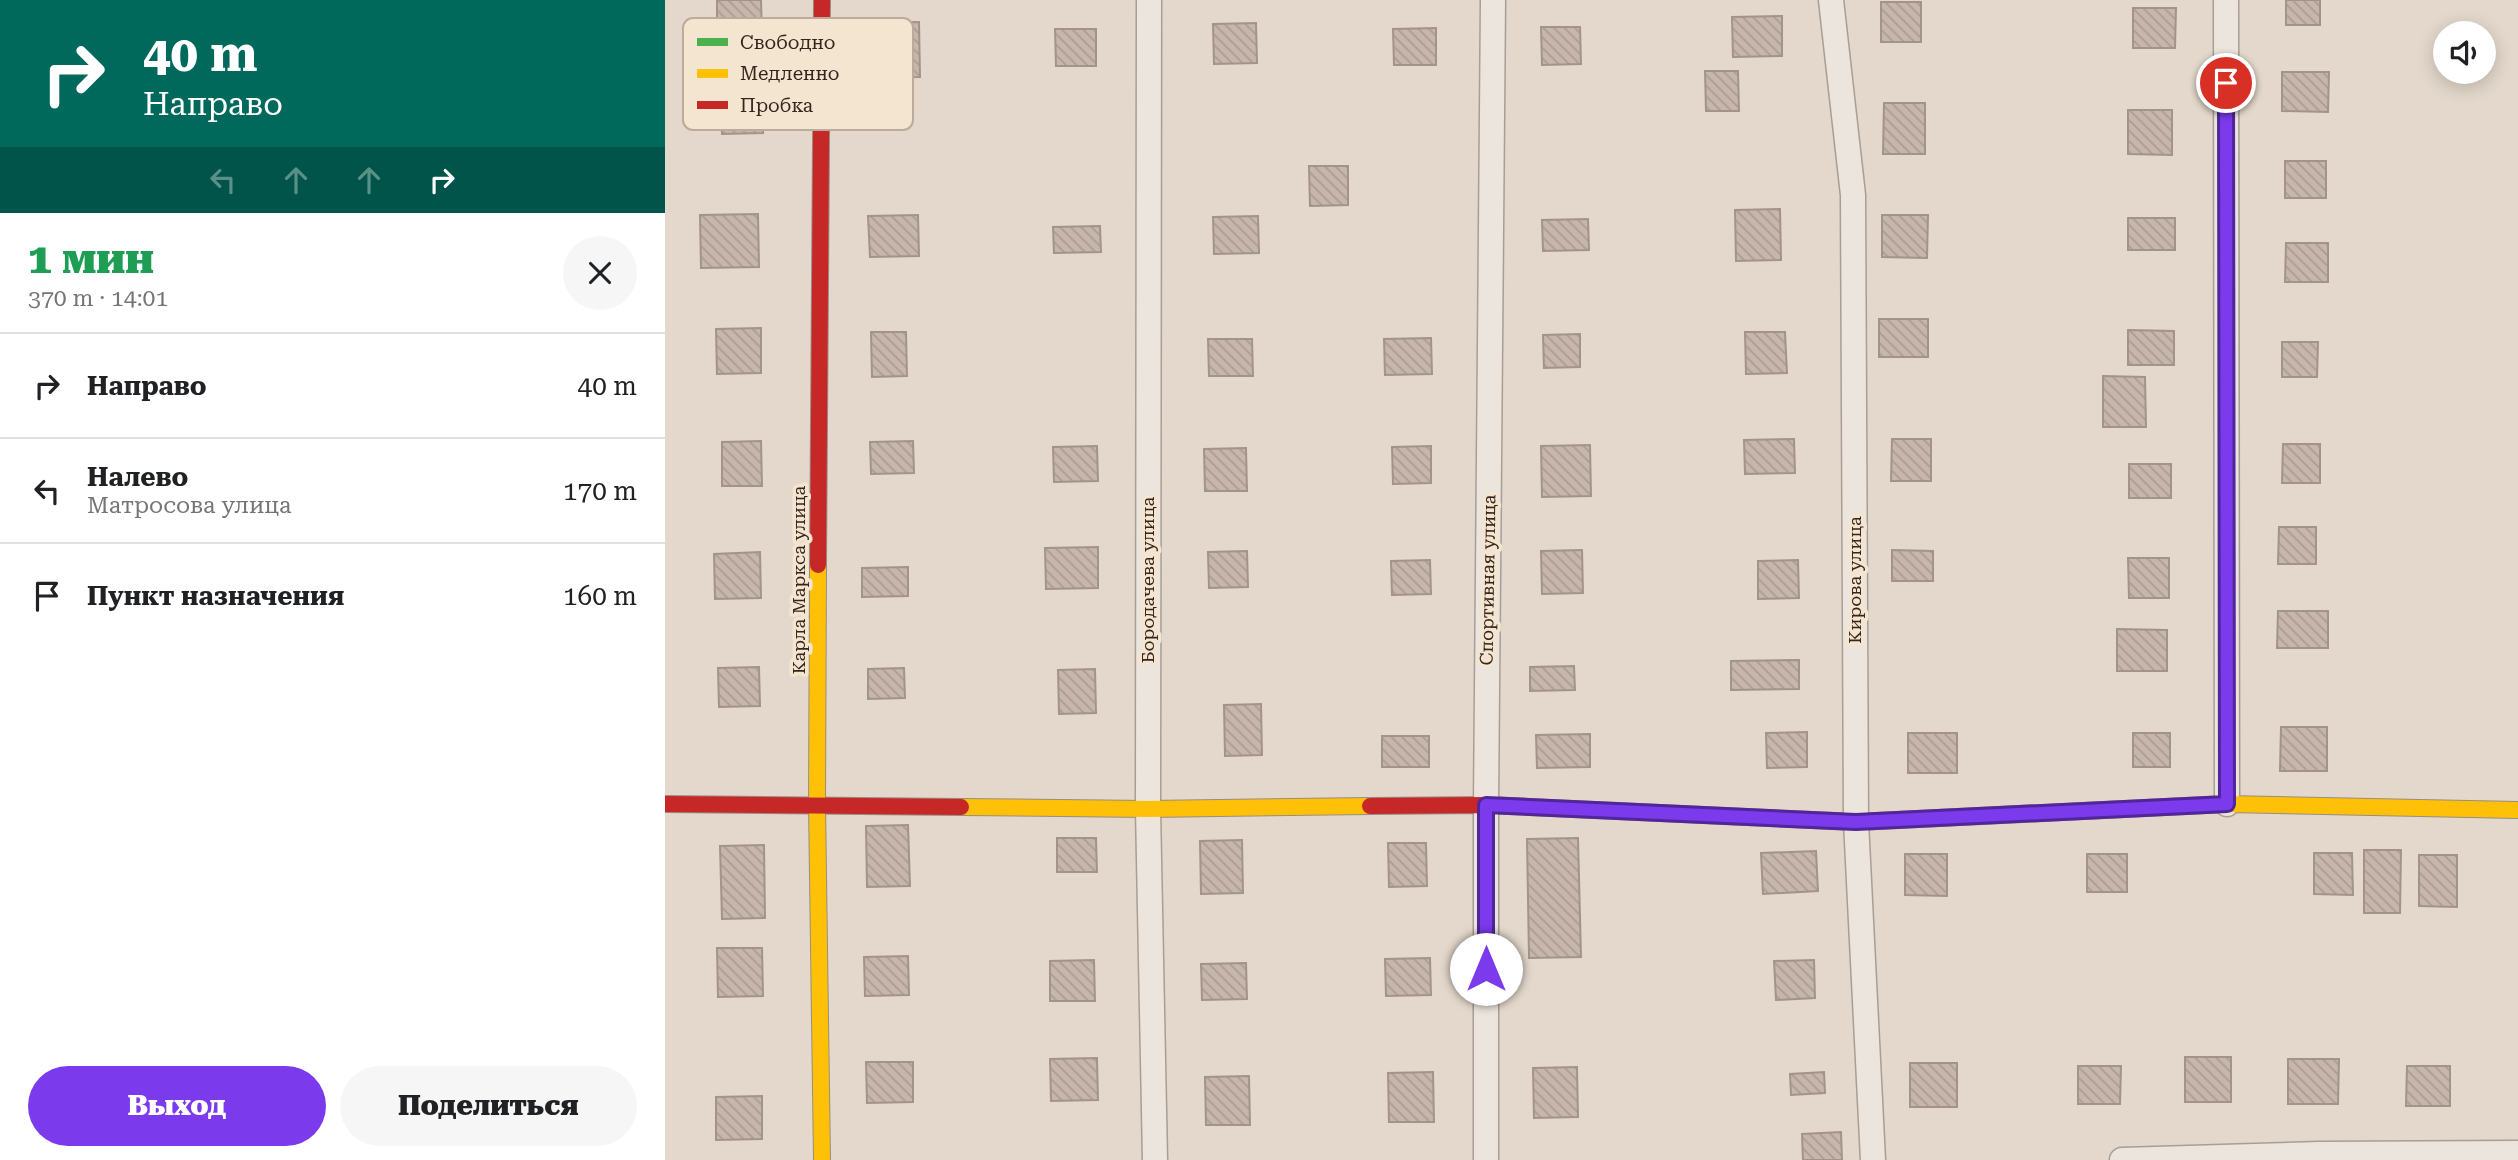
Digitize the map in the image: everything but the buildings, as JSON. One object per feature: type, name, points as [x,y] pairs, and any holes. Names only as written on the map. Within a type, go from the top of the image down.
[{"type":"street","name":"Карла Маркса улица","points":[[823,0],[823,18]]},
{"type":"street","name":"Бородачева улица","points":[[1149,0],[1148,809],[1155,1160]]},
{"type":"street","name":"Спортивная улица","points":[[1486,1160],[1486,805],[1493,0]]},
{"type":"street","name":"Кирова улица","points":[[1831,0],[1853,195],[1856,822],[1873,1160]]},
{"type":"street","points":[[2226,0],[2227,804]]},
{"type":"street","name":"Карла Маркса улица","points":[[822,130],[817,804],[822,1160]]},
{"type":"street","points":[[665,804],[1148,809],[1486,805],[1856,822],[2227,804],[2518,810]]},
{"type":"street","points":[[2122,1160],[2518,1153]]},
{"type":"traffic: fast","points":[[1791,819],[1856,822],[2186,806]]},
{"type":"traffic: slow","points":[[818,565],[817,804],[822,1160]]},
{"type":"traffic: slow","points":[[2186,806],[2227,804],[2518,810]]},
{"type":"traffic: slow","points":[[961,807],[1148,809],[1370,806]]},
{"type":"traffic: jam","points":[[822,0],[822,18]]},
{"type":"traffic: jam","points":[[818,565],[821,130]]},
{"type":"traffic: jam","points":[[665,804],[961,807]]},
{"type":"traffic: jam","points":[[1370,806],[1486,805],[1791,819]]},
{"type":"route","points":[[1486,969],[1486,805],[1856,822],[2227,804],[2226,83]]}]
